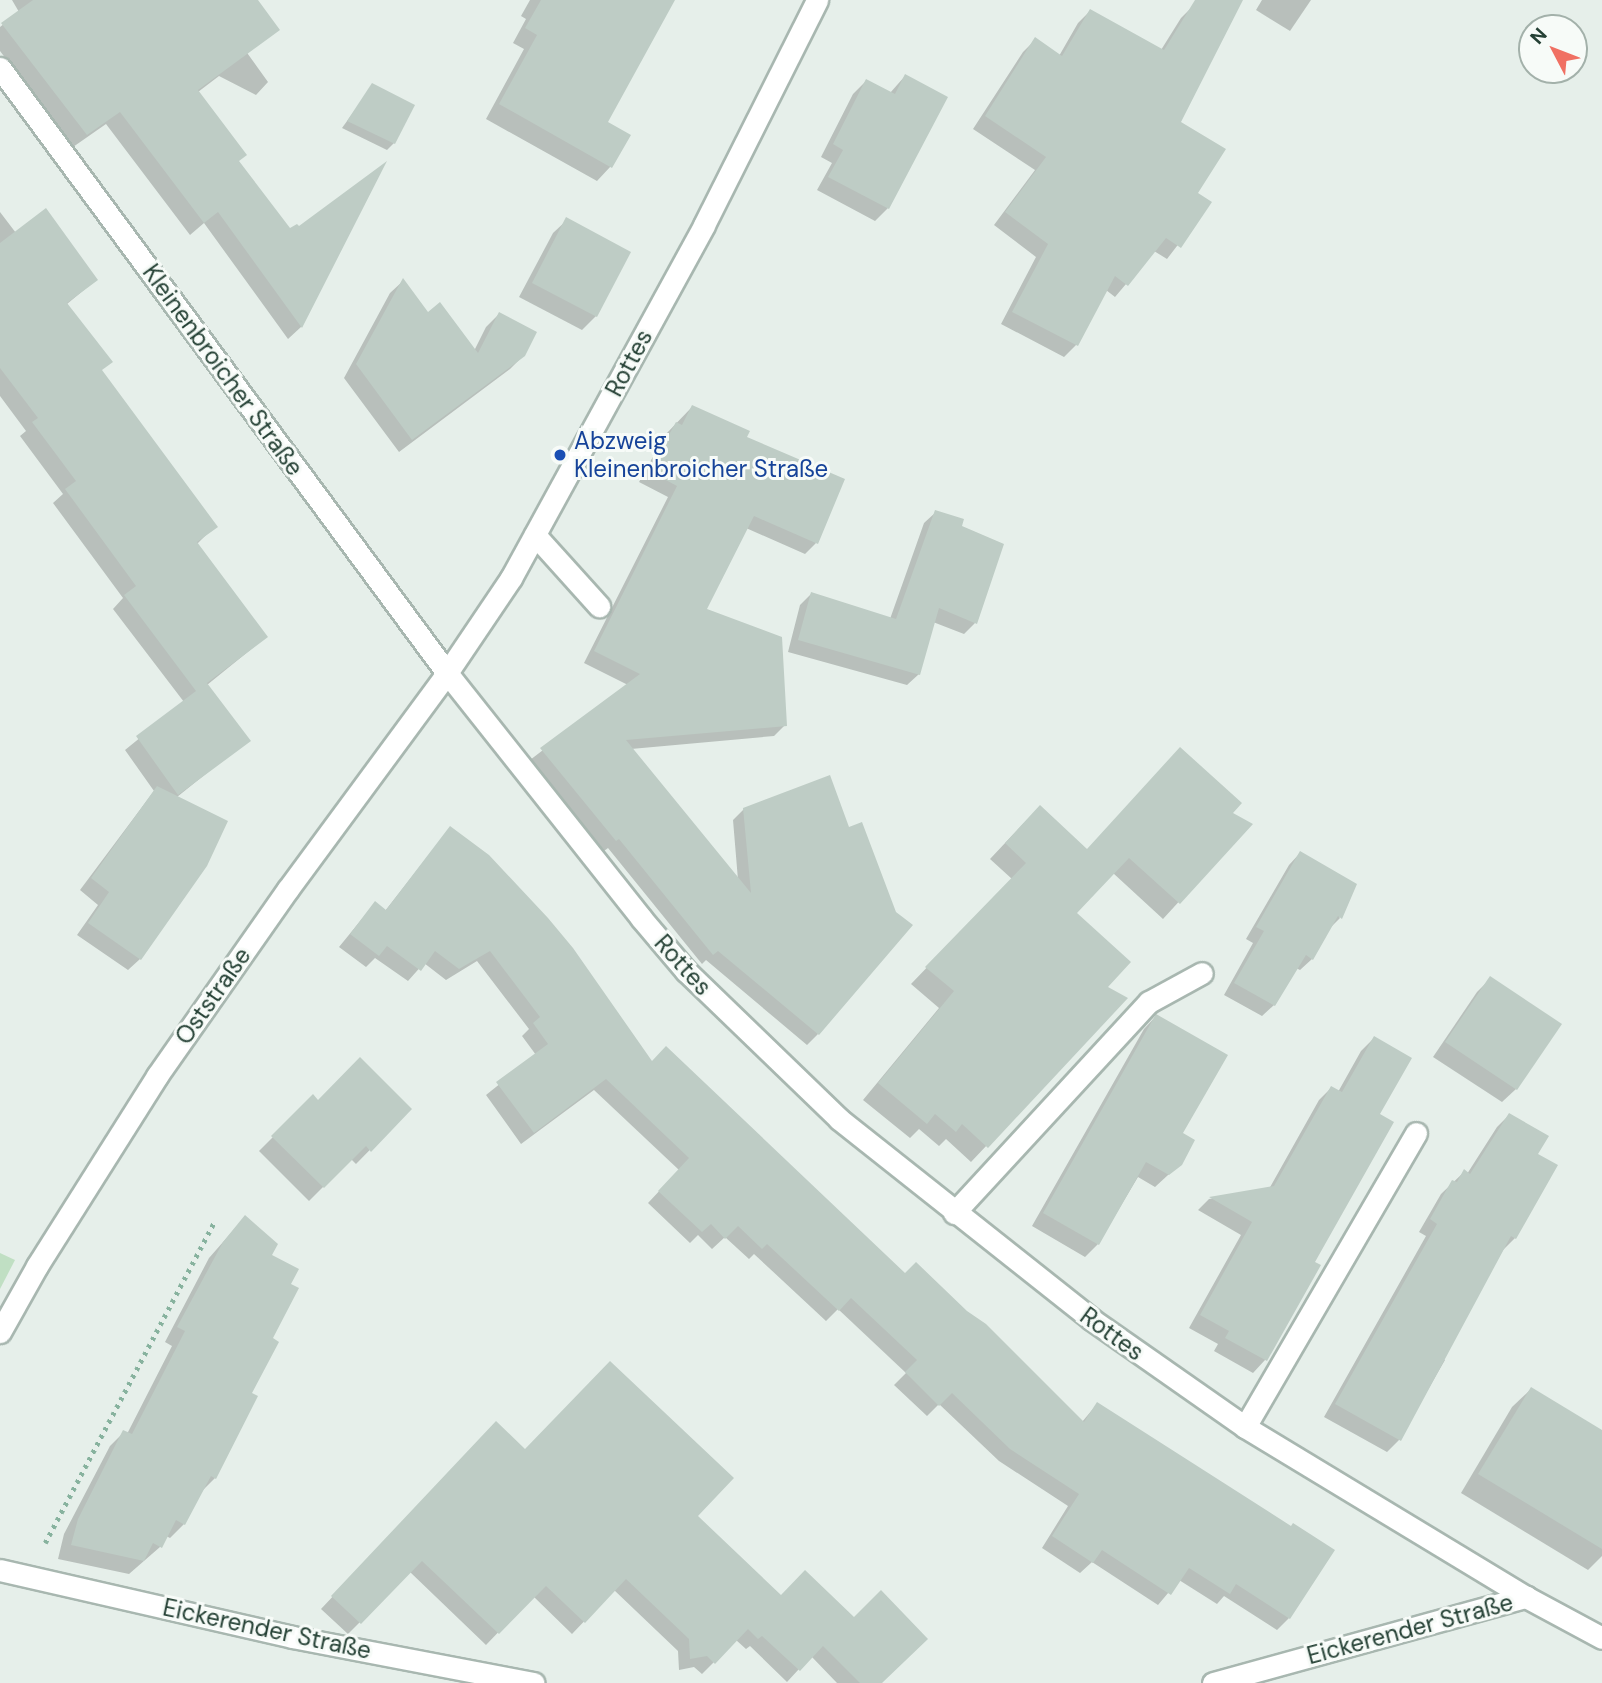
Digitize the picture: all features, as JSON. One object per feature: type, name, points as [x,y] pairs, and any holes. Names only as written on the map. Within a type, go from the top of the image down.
[{"type":"street","name":"Rottes","points":[[817,0],[704,225],[535,535],[511,578],[447,673],[641,918],[687,971],[839,1119],[954,1213],[1091,1319],[1245,1427],[1526,1597],[1602,1638]]},
{"type":"street","name":"Kleinenbroicher Straße","points":[[0,68],[447,673]]},
{"type":"street","points":[[535,535],[599,606]]},
{"type":"street","name":"Oststraße","points":[[0,1332],[37,1266],[157,1076],[288,888],[447,673]]},
{"type":"street","points":[[954,1213],[1149,1002],[1202,973]]},
{"type":"street","points":[[1245,1427],[1416,1133]]},
{"type":"street","name":"Eickerender Straße","points":[[0,1570],[292,1637],[534,1683]]},
{"type":"street","name":"Eickerender Straße","points":[[1213,1683],[1526,1597]]},
{"type":"path","points":[[28,1575],[214,1223]]},
{"type":"green space","points":[[0,1253],[15,1260],[0,1289]]},
{"type":"building","points":[[33,0],[258,0],[280,30],[198,90],[247,155],[239,161],[290,228],[297,224],[299,226],[387,161],[302,328],[218,212],[204,223],[120,112],[87,135],[1,23]]},
{"type":"building","points":[[541,0],[675,0],[608,122],[631,135],[612,168],[499,104],[537,35],[525,28]]},
{"type":"building","points":[[1195,0],[1243,0],[1181,122],[1226,149],[1198,193],[1212,202],[1181,248],[1166,238],[1128,286],[1115,276],[1078,346],[1012,312],[1048,244],[1005,212],[1046,157],[985,116],[1035,37],[1062,56],[1090,9],[1164,50]]},
{"type":"building","points":[[905,74],[948,97],[889,209],[828,177],[843,150],[833,144],[866,79],[895,94]]},
{"type":"building","points":[[372,83],[415,105],[395,144],[347,121]]},
{"type":"building","points":[[46,208],[98,280],[67,303],[113,362],[102,370],[218,527],[197,542],[268,637],[207,683],[251,741],[178,795],[136,736],[196,691],[124,595],[136,586],[65,489],[76,481],[32,422],[38,418],[0,368],[0,243]]},
{"type":"building","points":[[566,217],[631,252],[597,317],[532,283]]},
{"type":"building","points":[[403,278],[428,312],[440,302],[478,353],[499,312],[537,332],[525,356],[412,440],[356,364]]},
{"type":"building","points":[[692,405],[750,431],[747,437],[845,479],[818,544],[754,516],[707,609],[782,637],[787,726],[626,740],[751,893],[743,808],[830,775],[849,827],[862,822],[896,912],[913,925],[819,1035],[718,951],[713,955],[619,839],[616,841],[540,748],[640,674],[594,651],[677,486],[649,471],[676,422],[682,425]]},
{"type":"building","points":[[935,510],[964,519],[962,526],[1004,544],[977,624],[939,608],[920,675],[798,640],[811,592],[896,619]]},
{"type":"building","points":[[1180,747],[1242,803],[1233,813],[1253,824],[1180,904],[1129,858],[1077,913],[1131,962],[1108,987],[1128,998],[988,1148],[962,1124],[956,1132],[935,1114],[927,1124],[878,1083],[954,991],[925,967],[1026,863],[1005,843],[1040,805],[1087,849]]},
{"type":"building","points":[[157,786],[228,821],[207,866],[141,960],[88,923],[109,892],[91,878]]},
{"type":"building","points":[[450,826],[489,855],[548,918],[573,948],[652,1061],[666,1046],[905,1273],[916,1262],[967,1311],[986,1324],[1084,1422],[1097,1402],[1291,1526],[1293,1523],[1335,1550],[1290,1619],[1236,1584],[1230,1594],[1189,1568],[1171,1595],[1102,1550],[1093,1563],[1052,1536],[1079,1494],[1010,1449],[952,1393],[939,1406],[905,1372],[917,1360],[851,1298],[839,1311],[767,1244],[762,1249],[738,1226],[725,1239],[711,1224],[702,1232],[658,1191],[689,1158],[606,1079],[534,1133],[496,1082],[548,1044],[533,1023],[540,1017],[490,951],[459,969],[435,951],[421,971],[387,946],[379,956],[350,934],[375,901],[386,910]]},
{"type":"building","points":[[1300,851],[1357,884],[1342,919],[1338,916],[1313,960],[1306,955],[1275,1006],[1234,983],[1264,931],[1256,927]]},
{"type":"building","points":[[1490,976],[1562,1024],[1517,1090],[1445,1042]]},
{"type":"building","points":[[1156,1014],[1228,1055],[1183,1133],[1195,1140],[1182,1165],[1169,1175],[1146,1162],[1099,1245],[1043,1213]]},
{"type":"building","points":[[1374,1036],[1412,1058],[1380,1114],[1394,1122],[1315,1262],[1321,1265],[1267,1361],[1225,1338],[1229,1331],[1200,1315],[1252,1222],[1209,1197],[1274,1186],[1331,1086],[1342,1092]]},
{"type":"building","points":[[360,1057],[412,1109],[371,1152],[366,1146],[324,1188],[271,1136],[313,1094],[318,1100]]},
{"type":"building","points":[[1509,1113],[1549,1136],[1538,1154],[1558,1165],[1516,1239],[1511,1236],[1401,1441],[1335,1404],[1437,1224],[1430,1219],[1452,1180],[1457,1182],[1464,1169],[1470,1174]]},
{"type":"building","points":[[245,1215],[278,1244],[272,1255],[299,1269],[291,1284],[299,1288],[273,1338],[279,1342],[252,1393],[258,1396],[216,1479],[211,1476],[185,1525],[176,1520],[162,1548],[153,1543],[144,1561],[71,1545],[78,1519],[123,1430],[132,1434],[185,1331],[177,1327],[223,1242]]},
{"type":"building","points":[[610,1361],[734,1478],[698,1516],[781,1595],[805,1570],[854,1617],[881,1590],[928,1639],[882,1683],[860,1683],[823,1646],[800,1671],[762,1636],[758,1639],[748,1629],[715,1664],[707,1656],[690,1659],[689,1639],[626,1579],[585,1623],[546,1586],[499,1634],[422,1561],[361,1624],[331,1596],[496,1421],[525,1449]]},
{"type":"building","points":[[1531,1387],[1602,1430],[1602,1549],[1478,1474]]},
{"type":"place","name":"Abzweig Kleinenbroicher Straße","points":[[560,455]]}]
